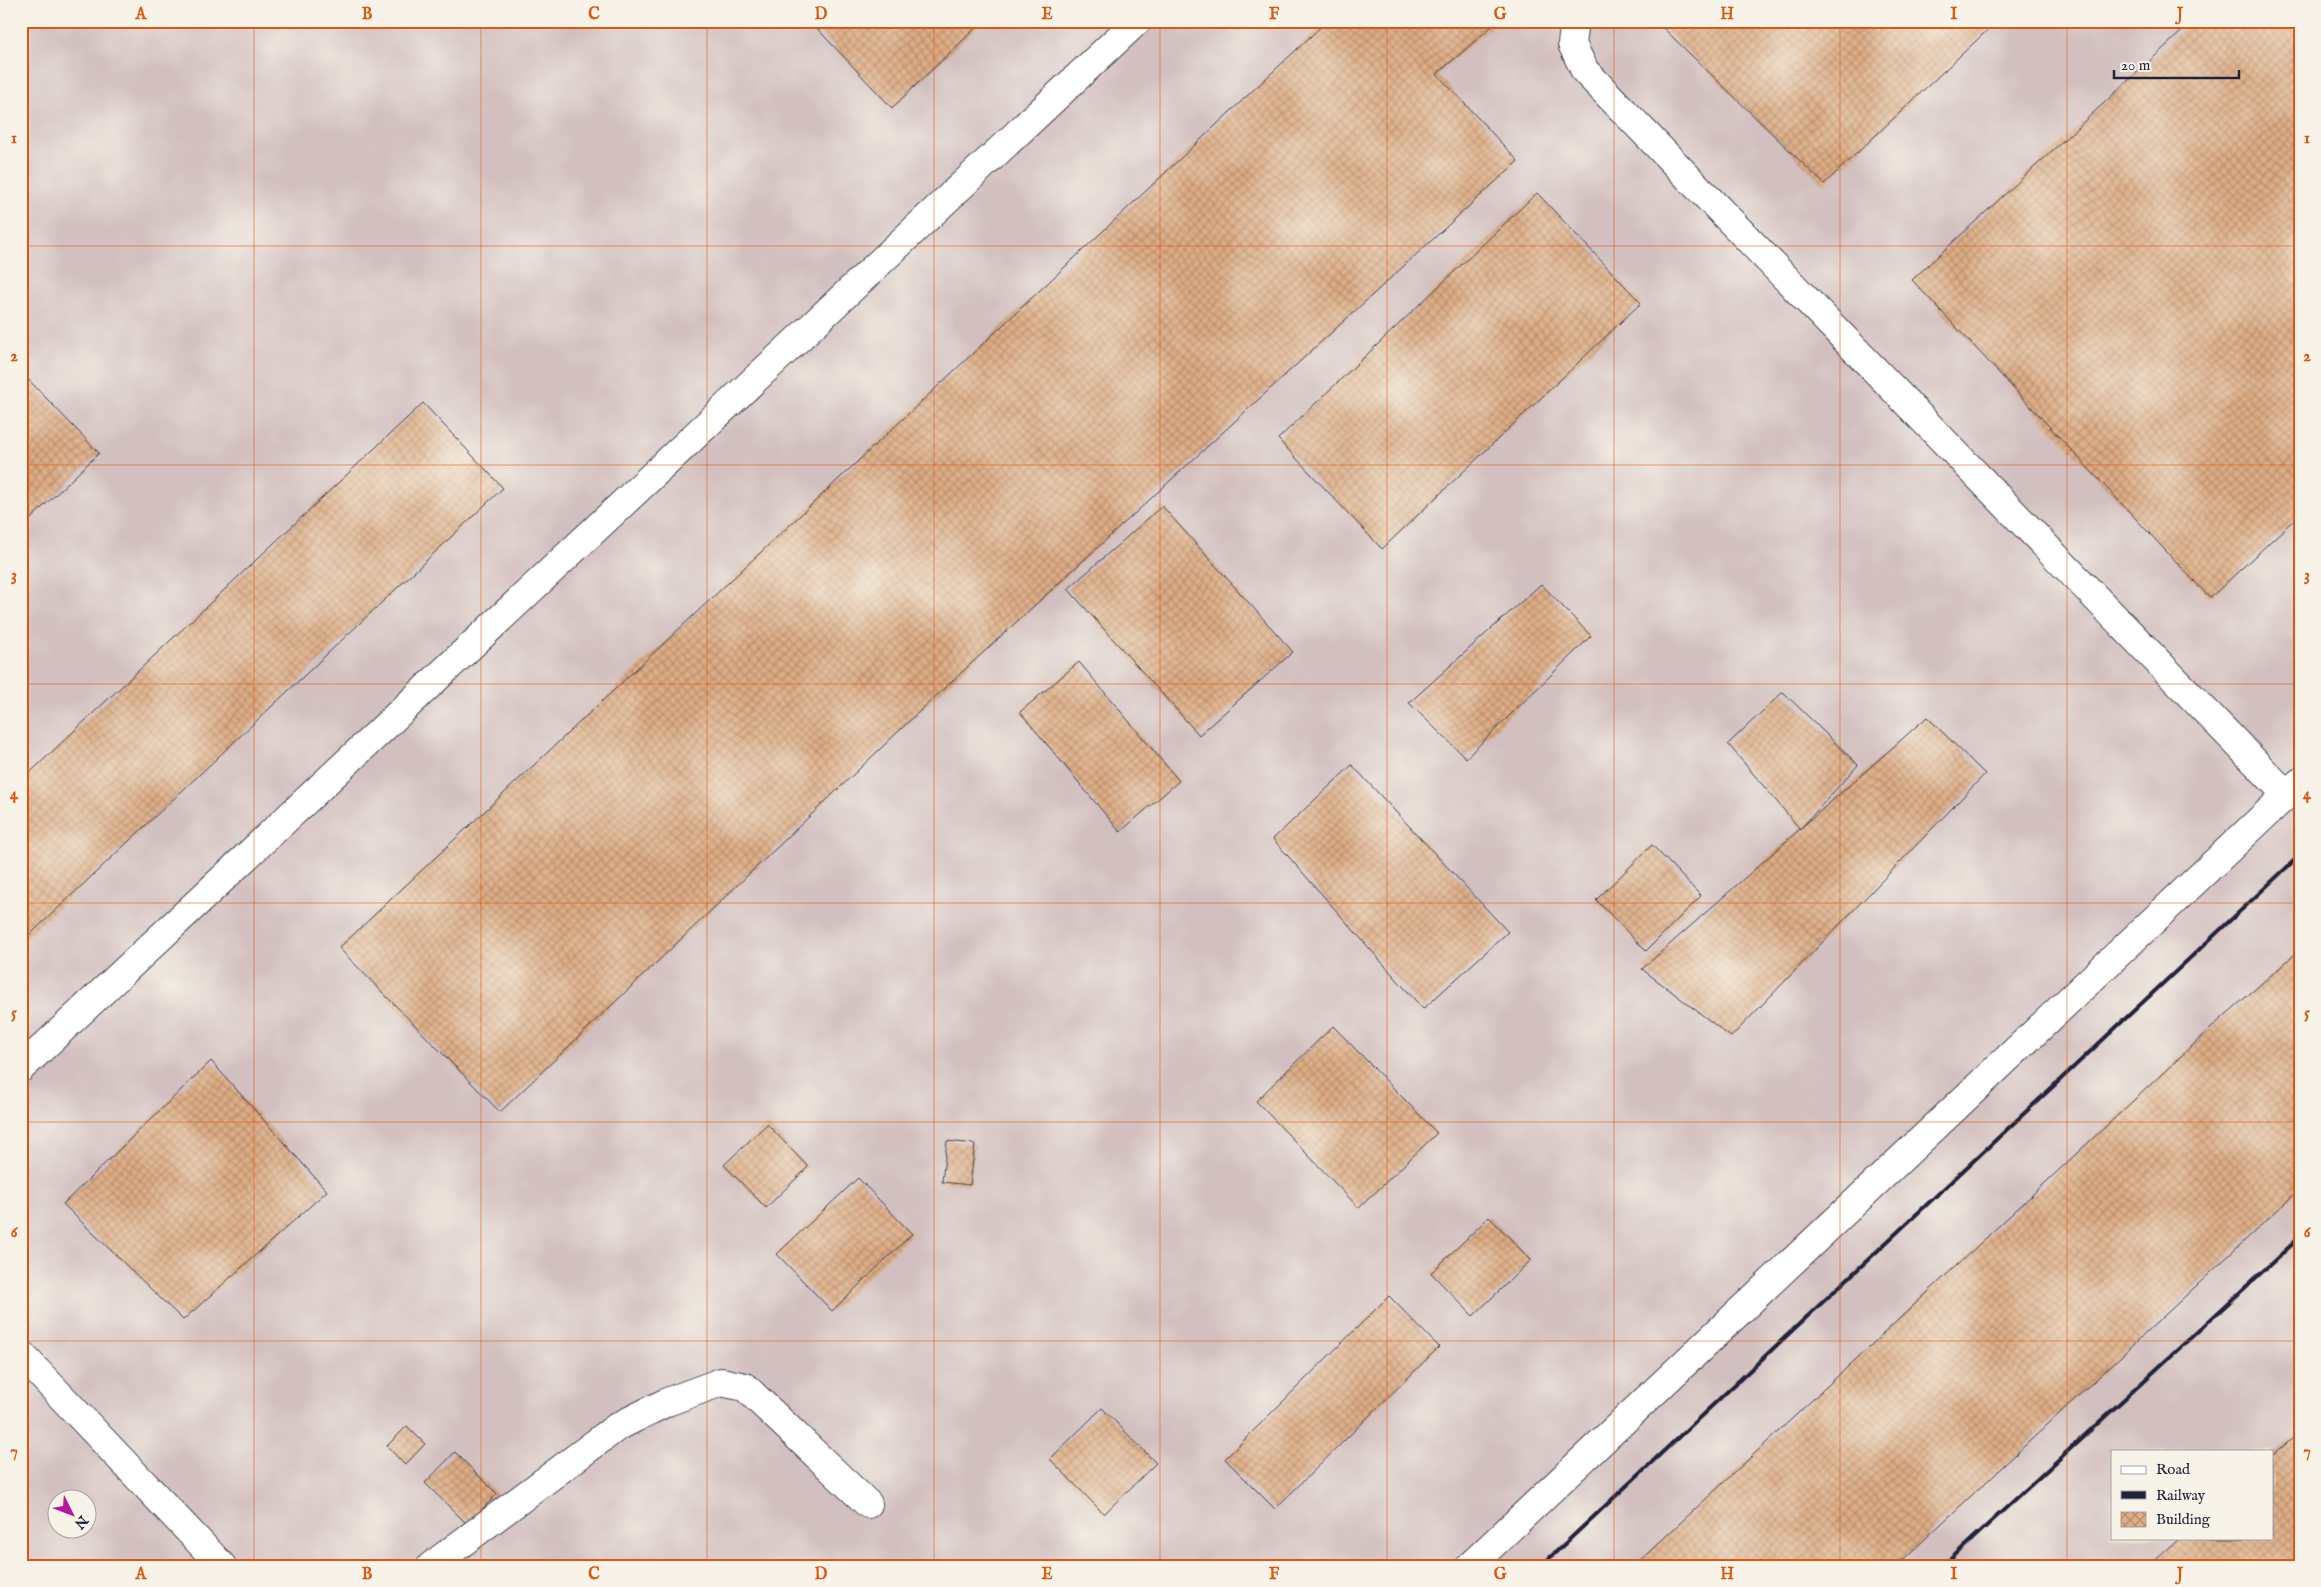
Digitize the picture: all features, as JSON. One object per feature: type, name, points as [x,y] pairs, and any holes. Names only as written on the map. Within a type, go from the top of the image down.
[{"type":"lane","points":[[21,1068],[1137,21]]},
{"type":"lane","points":[[1470,1566],[2293,788],[1585,71],[1572,44],[1575,21]]},
{"type":"lane","points":[[21,1354],[222,1566]]},
{"type":"lane","points":[[431,1566],[617,1427],[667,1402],[720,1382],[745,1387],[868,1504]]},
{"type":"shaded area","points":[[21,21],[2300,21],[2300,1566],[21,1566]]},
{"type":"building","points":[[810,21],[983,21],[892,108]]},
{"type":"building","points":[[1327,21],[1498,21],[1437,74],[1518,161],[924,707],[500,1112],[339,948]]},
{"type":"building","points":[[1656,21],[1997,21],[1824,184]]},
{"type":"building","points":[[2193,21],[2300,21],[2300,514],[2210,598],[1912,280]]},
{"type":"building","points":[[1537,193],[1641,303],[1382,549],[1278,439]]},
{"type":"building","points":[[21,372],[99,453],[21,528]]},
{"type":"building","points":[[423,403],[503,488],[21,943],[21,781]]},
{"type":"building","points":[[1162,506],[1293,652],[1199,735],[1068,589]]},
{"type":"building","points":[[1541,584],[1591,636],[1466,758],[1409,703]]},
{"type":"building","points":[[1079,662],[1179,781],[1120,832],[1020,712]]},
{"type":"building","points":[[1783,692],[1858,765],[1800,829],[1728,744]]},
{"type":"building","points":[[1927,717],[1985,774],[1731,1037],[1642,969]]},
{"type":"building","points":[[1352,765],[1508,932],[1423,1009],[1273,839]]},
{"type":"building","points":[[1652,845],[1701,896],[1646,951],[1596,900]]},
{"type":"building","points":[[2300,950],[2300,1189],[1896,1566],[1634,1566],[2222,1018]]},
{"type":"building","points":[[1333,1026],[1437,1133],[1359,1208],[1256,1101]]},
{"type":"building","points":[[211,1061],[327,1191],[183,1320],[63,1204]]},
{"type":"building","points":[[767,1124],[808,1167],[766,1208],[724,1165]]},
{"type":"building","points":[[947,1141],[975,1144],[970,1185],[942,1182]]},
{"type":"building","points":[[858,1178],[912,1234],[832,1311],[777,1254]]},
{"type":"building","points":[[1489,1217],[1531,1260],[1473,1316],[1431,1273]]},
{"type":"building","points":[[1389,1296],[1439,1347],[1275,1509],[1225,1459]]},
{"type":"building","points":[[1102,1408],[1156,1463],[1104,1514],[1050,1459]]},
{"type":"building","points":[[407,1426],[425,1444],[405,1465],[387,1446]]},
{"type":"building","points":[[2300,1432],[2300,1566],[2149,1566],[2178,1540],[2274,1540],[2274,1454]]},
{"type":"building","points":[[455,1452],[497,1494],[467,1524],[425,1483]]},
{"type":"railway","points":[[1541,1566],[2300,855]]},
{"type":"railway","points":[[1943,1566],[2300,1237]]}]
